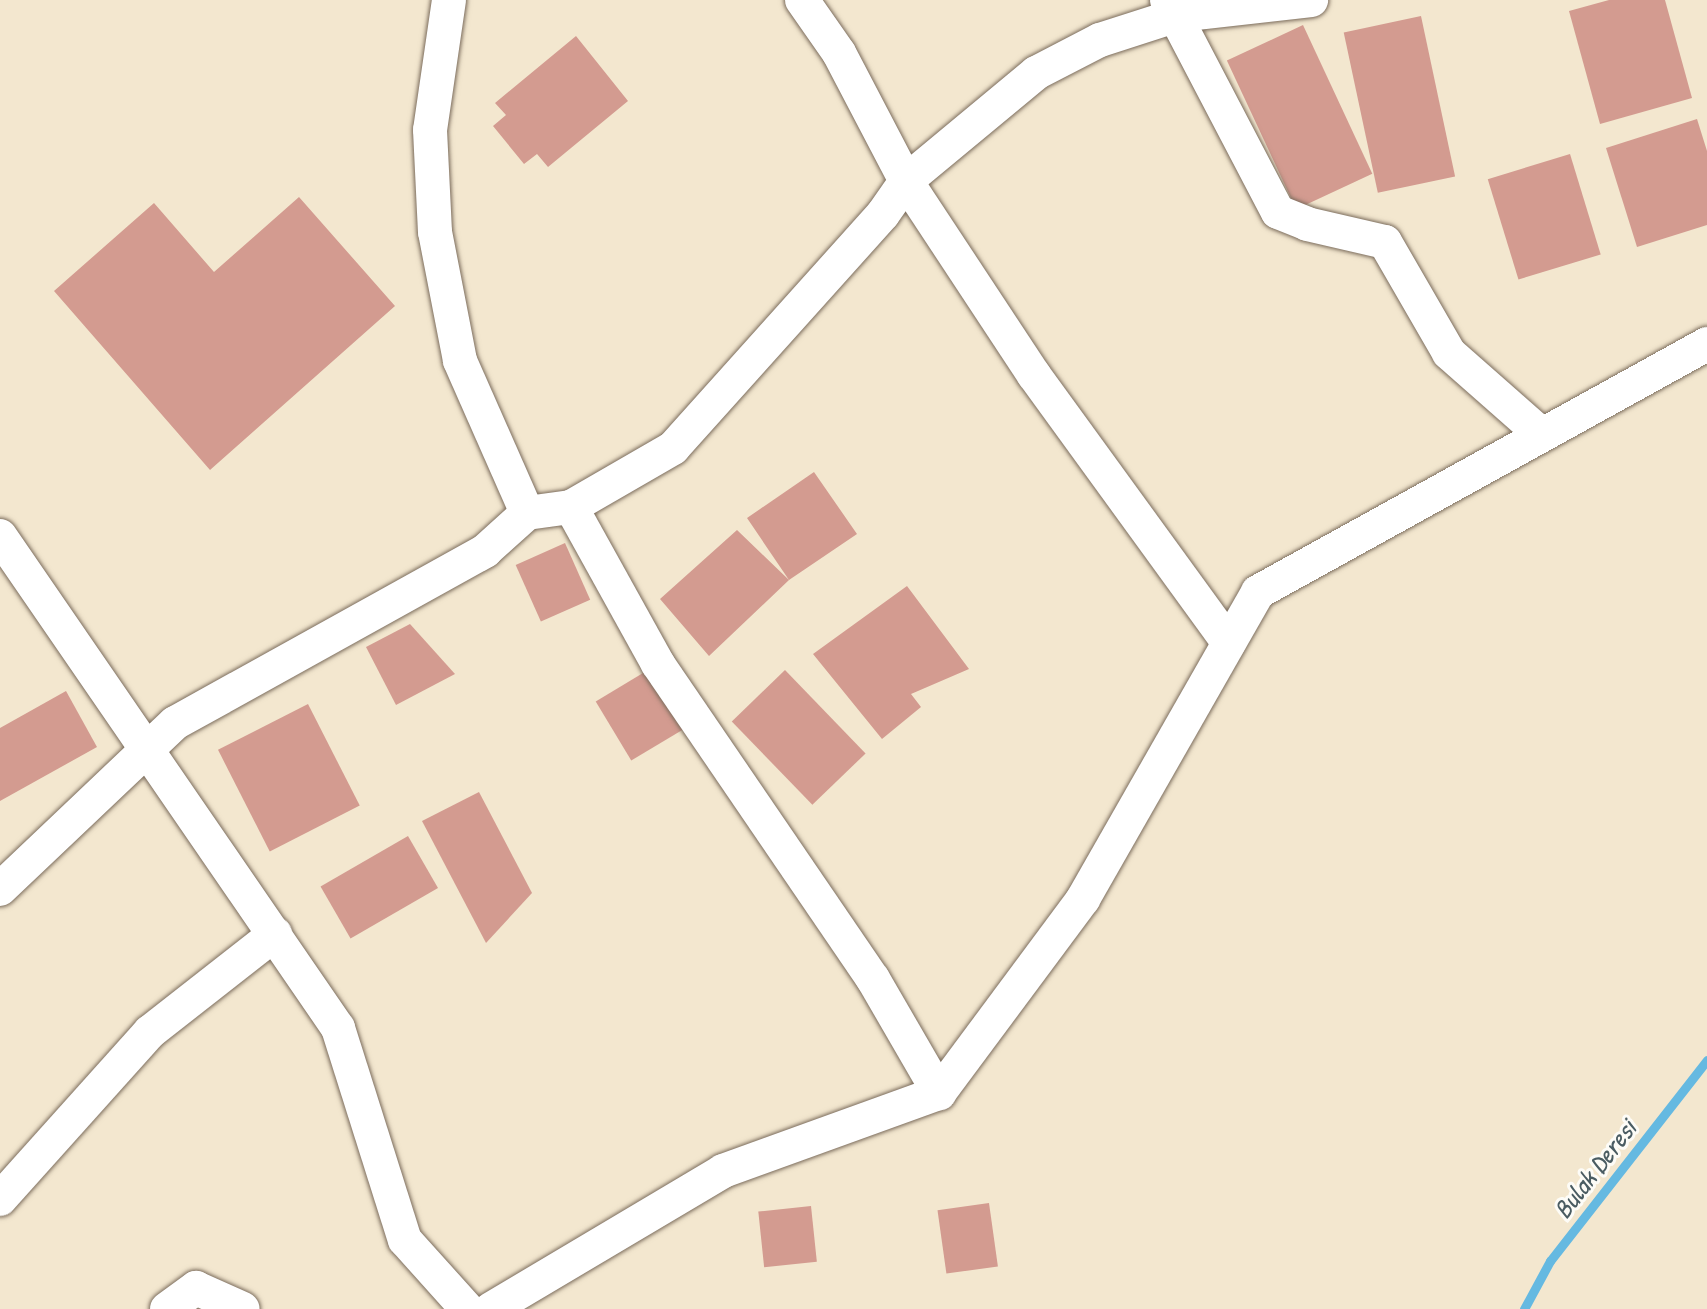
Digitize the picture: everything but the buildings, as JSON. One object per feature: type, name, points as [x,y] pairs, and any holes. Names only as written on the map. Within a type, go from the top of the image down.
[{"type":"street","points":[[449,0],[430,130],[435,232],[460,361],[527,513]]},
{"type":"street","points":[[802,0],[839,53],[906,181],[1034,375],[1229,643]]},
{"type":"street","points":[[0,889],[147,746],[175,723],[485,551],[527,513],[571,507],[673,448],[906,181],[1036,73],[1172,7],[1311,0]]},
{"type":"street","points":[[1172,7],[1278,212],[1307,224],[1385,242],[1449,353],[1541,434]]},
{"type":"street","points":[[491,1309],[723,1171],[939,1093],[1083,899],[1258,592],[1707,344]]},
{"type":"street","points":[[571,507],[658,664],[873,979],[939,1093]]},
{"type":"street","points":[[0,536],[338,1028],[405,1240],[467,1309]]},
{"type":"street","points":[[0,1199],[150,1032],[275,934]]},
{"type":"street","points":[[167,1309],[196,1288],[243,1309]]},
{"type":"waterway","name":"Bulak Deresi","points":[[1524,1309],[1550,1261],[1707,1060]]}]
